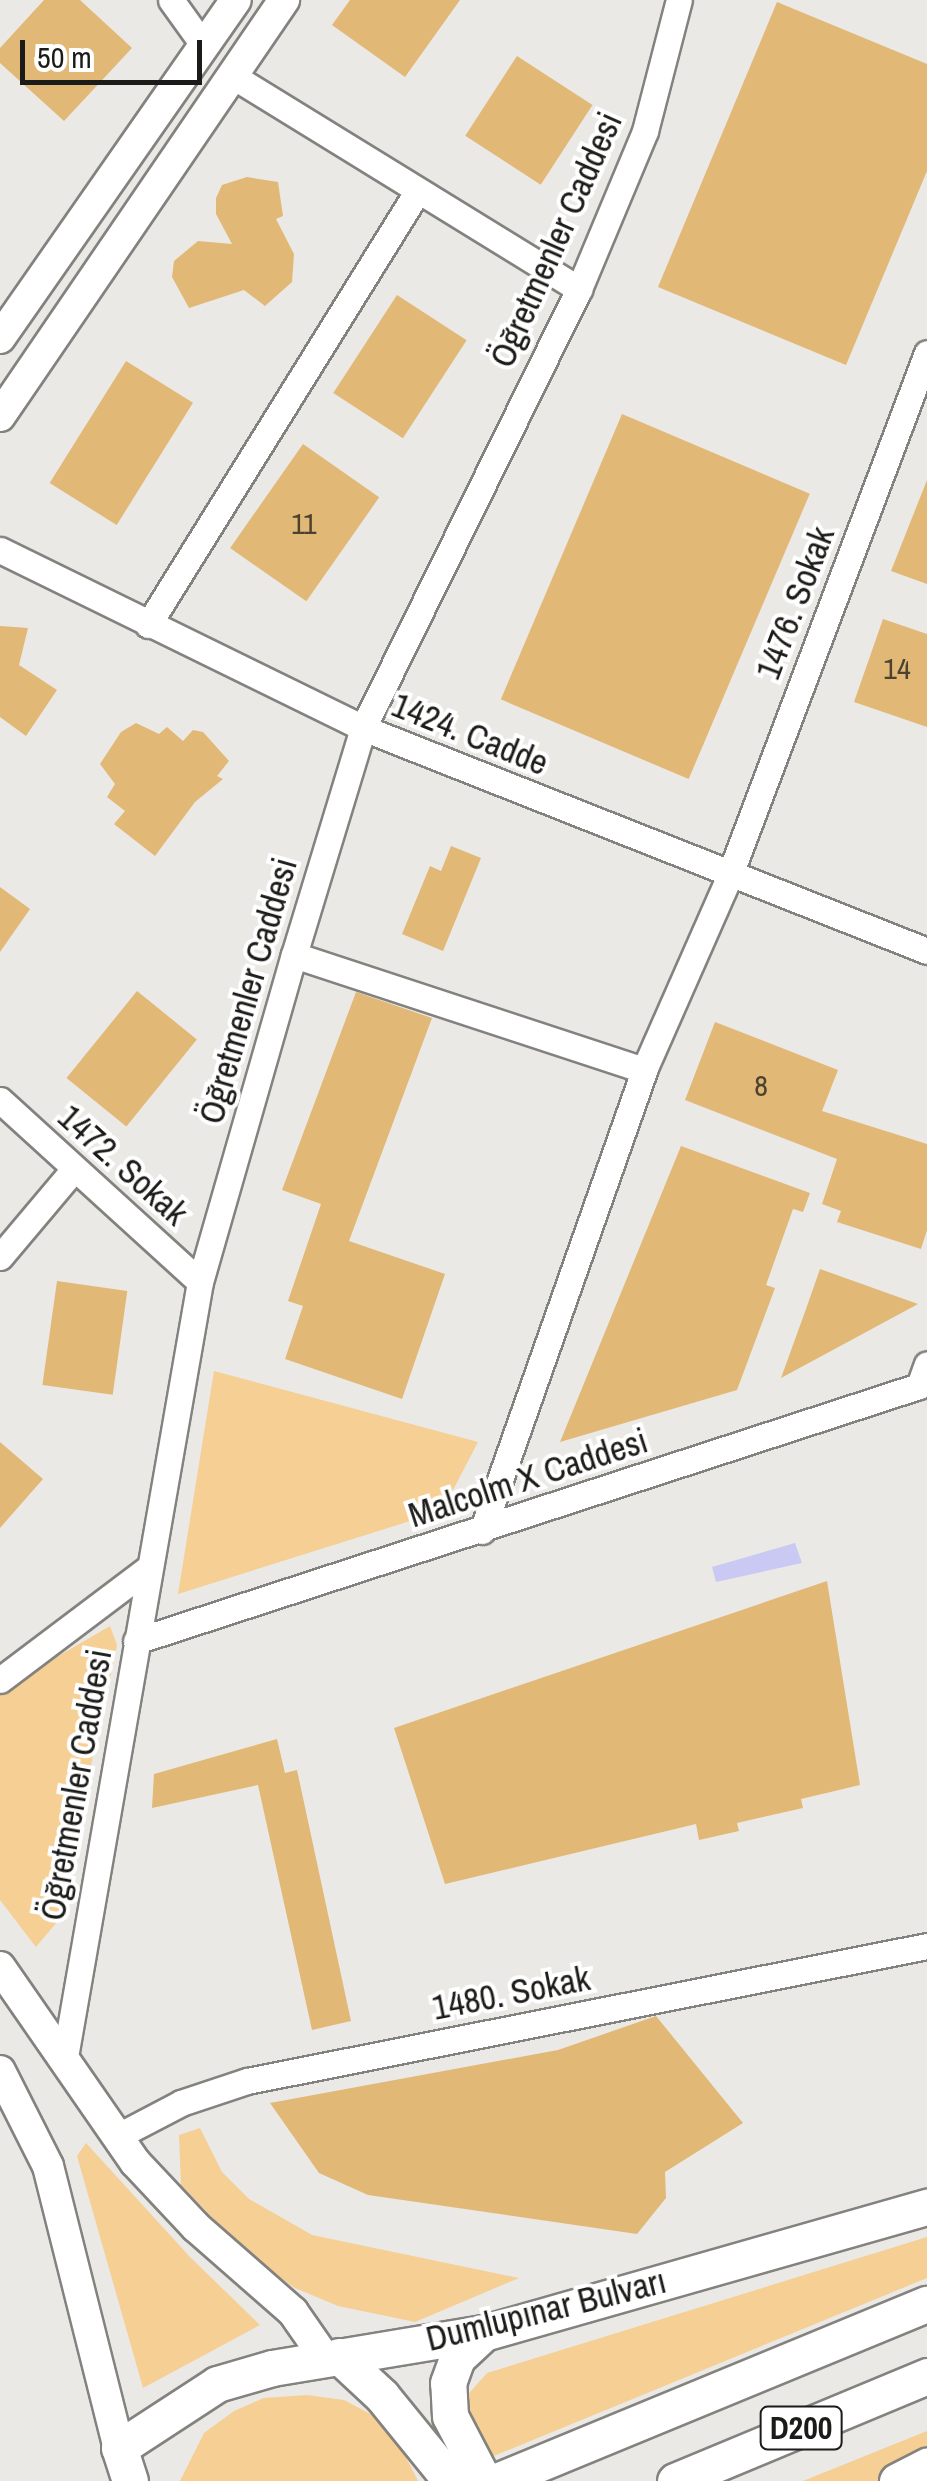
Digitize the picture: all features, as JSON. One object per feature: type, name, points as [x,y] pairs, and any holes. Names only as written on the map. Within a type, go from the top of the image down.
[{"type":"highway","name":"Dumlupınar Bulvarı","points":[[120,2469],[217,2384],[332,2357],[484,2333],[927,2207]]},
{"type":"highway","points":[[498,2481],[927,2304]]},
{"type":"highway","points":[[484,2333],[458,2358],[448,2383],[450,2416],[484,2481]]},
{"type":"highway","points":[[332,2357],[382,2396],[451,2481]]},
{"type":"highway","name":"D200","points":[[675,2481],[927,2376]]},
{"type":"highway","points":[[897,2481],[927,2466]]},
{"type":"main road","points":[[0,338],[236,0]]},
{"type":"main road","points":[[0,416],[284,0]]},
{"type":"main road","points":[[0,1967],[118,2136],[196,2227],[293,2312],[332,2357]]},
{"type":"main road","points":[[0,2071],[48,2166],[120,2469]]},
{"type":"street","points":[[171,0],[204,46]]},
{"type":"street","name":"Öğretmenler Caddesi","points":[[64,2058],[146,1570],[200,1282],[294,954],[363,728],[579,289],[645,131],[679,0]]},
{"type":"street","points":[[231,74],[579,289]]},
{"type":"street","points":[[148,625],[417,192]]},
{"type":"street","name":"1476. Sokak","points":[[482,1530],[644,1070],[729,876],[927,354]]},
{"type":"street","name":"1424. Cadde","points":[[0,550],[363,728],[729,876],[927,951]]},
{"type":"street","points":[[294,954],[644,1070]]},
{"type":"street","name":"1472. Sokak","points":[[0,1100],[200,1282]]},
{"type":"street","points":[[0,1258],[74,1170]]},
{"type":"street","name":"Malcolm X Caddesi","points":[[136,1640],[482,1530],[924,1378]]},
{"type":"street","points":[[0,1680],[146,1570]]},
{"type":"street","name":"1480. Sokak","points":[[118,2136],[181,2102],[247,2081],[927,1946]]},
{"type":"shaded area","points":[[214,1371],[478,1442],[442,1511],[178,1594]]},
{"type":"shaded area","points":[[110,1626],[117,1645],[57,1922],[36,1947],[0,1900],[0,1690]]},
{"type":"shaded area","points":[[200,2128],[222,2172],[249,2199],[312,2235],[519,2278],[415,2322],[338,2306],[295,2288],[250,2257],[181,2185],[179,2135]]},
{"type":"shaded area","points":[[86,2143],[190,2257],[260,2325],[143,2388],[77,2156]]},
{"type":"shaded area","points":[[927,2237],[927,2278],[484,2460],[464,2427],[464,2399],[487,2373]]},
{"type":"shaded area","points":[[307,2395],[344,2400],[389,2424],[418,2481],[180,2481],[204,2433],[234,2411],[264,2398]]},
{"type":"shaded area","points":[[927,2431],[927,2453],[879,2481],[803,2481]]},
{"type":"water","points":[[795,1543],[802,1563],[716,1582],[712,1567]]},
{"type":"building","points":[[44,0],[80,0],[132,48],[64,121],[0,63],[0,48]]},
{"type":"building","points":[[350,0],[460,0],[405,77],[332,25]]},
{"type":"building","points":[[777,2],[927,64],[927,171],[846,365],[658,287]]},
{"type":"building","points":[[517,56],[592,105],[541,185],[465,136]]},
{"type":"building","points":[[247,177],[278,182],[283,216],[276,219],[294,254],[292,282],[265,306],[244,290],[189,308],[172,277],[174,261],[198,241],[232,244],[216,214],[216,198],[222,185]]},
{"type":"building","points":[[397,295],[467,340],[403,438],[333,393]]},
{"type":"building","points":[[126,361],[193,403],[117,525],[50,483]]},
{"type":"building","points":[[622,414],[810,494],[689,779],[501,699]]},
{"type":"building","points":[[303,444],[379,497],[306,601],[230,548]]},
{"type":"building","points":[[927,480],[927,584],[891,571]]},
{"type":"building","points":[[883,619],[927,634],[927,727],[854,702]]},
{"type":"building","points":[[0,626],[28,628],[19,665],[57,690],[26,736],[0,717]]},
{"type":"building","points":[[136,723],[159,734],[167,727],[183,741],[193,730],[203,732],[229,761],[217,776],[223,779],[195,802],[155,856],[114,824],[125,811],[107,797],[115,784],[100,764],[121,732]]},
{"type":"building","points":[[451,846],[481,858],[443,951],[402,934],[430,866],[441,871]]},
{"type":"building","points":[[0,887],[30,909],[0,952]]},
{"type":"building","points":[[137,991],[197,1039],[126,1126],[67,1078]]},
{"type":"building","points":[[356,992],[432,1018],[349,1241],[445,1274],[402,1399],[285,1359],[303,1306],[288,1301],[321,1204],[282,1190]]},
{"type":"building","points":[[715,1022],[838,1070],[822,1111],[927,1144],[927,1230],[921,1249],[837,1222],[841,1211],[822,1204],[837,1159],[685,1100]]},
{"type":"building","points":[[681,1146],[810,1193],[803,1212],[793,1209],[766,1285],[775,1288],[737,1390],[560,1442]]},
{"type":"building","points":[[820,1269],[918,1304],[781,1378],[806,1309]]},
{"type":"building","points":[[57,1281],[127,1291],[113,1395],[42,1385]]},
{"type":"building","points":[[0,1442],[43,1479],[0,1528]]},
{"type":"building","points":[[827,1581],[860,1785],[801,1799],[803,1808],[737,1823],[739,1831],[699,1840],[696,1824],[445,1884],[394,1728]]},
{"type":"building","points":[[277,1739],[285,1773],[297,1770],[351,2021],[312,2030],[258,1785],[152,1808],[154,1774]]},
{"type":"building","points":[[656,2016],[743,2123],[665,2172],[666,2198],[637,2234],[368,2195],[319,2173],[270,2103],[558,2050]]}]
